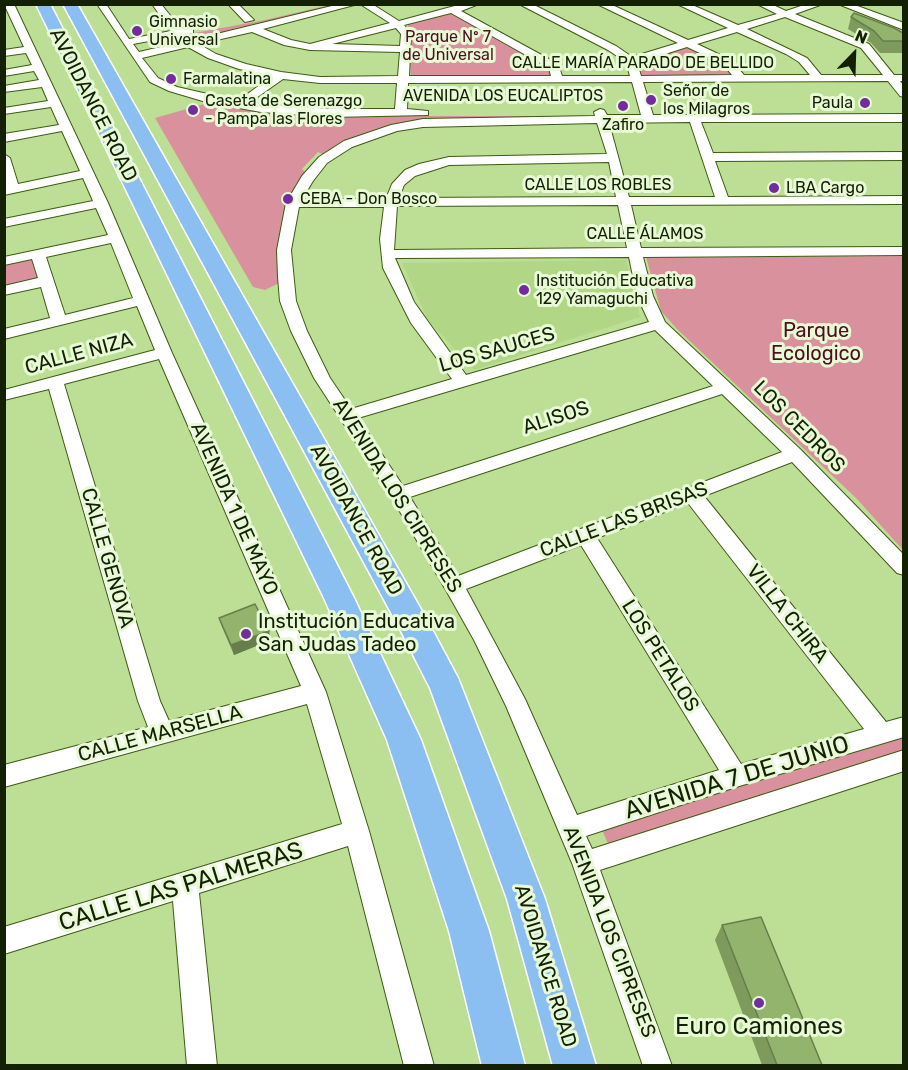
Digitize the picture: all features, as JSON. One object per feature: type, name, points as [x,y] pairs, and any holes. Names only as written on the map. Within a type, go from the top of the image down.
[{"type":"highway","name":"AVOIDANCE ROAD","points":[[43,4],[339,598],[404,740],[469,932],[504,1065]]},
{"type":"highway","name":"AVOIDANCE ROAD","points":[[70,4],[446,688],[526,899],[575,1065]]},
{"type":"street","name":"AVENIDA LOS EUCALIPTOS","points":[[101,4],[147,74],[154,80],[190,94],[240,105],[293,112],[401,114],[646,115],[903,111]]},
{"type":"street","name":"CALLE MARÍA PARADO DE BELLIDO","points":[[156,4],[189,44],[212,56],[281,75],[331,80],[898,78]]},
{"type":"street","points":[[232,4],[250,24],[288,43],[310,47],[406,49]]},
{"type":"street","points":[[137,56],[189,44],[319,4]]},
{"type":"street","points":[[127,42],[203,28],[250,24],[354,4]]},
{"type":"street","points":[[364,4],[398,24],[406,34],[401,114]]},
{"type":"street","points":[[310,47],[475,4]]},
{"type":"street","points":[[523,4],[612,48],[631,61],[646,115]]},
{"type":"street","points":[[600,4],[727,62],[741,79]]},
{"type":"street","points":[[681,4],[790,52],[803,60],[819,79]]},
{"type":"street","points":[[761,4],[865,46],[898,78],[903,94]]},
{"type":"street","points":[[631,61],[819,4]]},
{"type":"street","points":[[842,4],[902,26]]},
{"type":"street","points":[[452,10],[554,66],[558,80]]},
{"type":"street","name":"AVENIDA 1 DE MAYO","points":[[12,19],[37,66],[101,203],[164,353],[315,692],[357,831],[419,1065]]},
{"type":"street","points":[[4,53],[37,66]]},
{"type":"street","points":[[4,73],[37,66]]},
{"type":"street","points":[[4,89],[37,66]]},
{"type":"street","points":[[240,105],[281,75]]},
{"type":"street","points":[[6,111],[54,103]]},
{"type":"street","name":"AVENIDA LOS EUCALIPTOS","points":[[423,123],[601,115]]},
{"type":"street","points":[[601,115],[625,201],[645,296],[658,324]]},
{"type":"street","name":"AVENIDA LOS EUCALIPTOS","points":[[646,115],[694,118],[903,118]]},
{"type":"street","points":[[694,118],[723,201]]},
{"type":"street","name":"AVENIDA LOS CIPRESES","points":[[423,123],[395,128],[348,144],[322,160],[307,179],[293,203],[284,250],[288,301],[299,331],[322,378],[349,415],[399,494],[483,637],[517,706],[585,862],[658,1065]]},
{"type":"street","points":[[4,138],[66,128]]},
{"type":"street","points":[[708,157],[903,156]]},
{"type":"street","points":[[463,382],[406,302],[396,283],[387,254],[391,203],[394,192],[402,179],[434,163],[489,158],[614,158]]},
{"type":"street","points":[[6,164],[9,190],[87,173]]},
{"type":"street","name":"CALLE LOS ROBLES","points":[[293,203],[903,200]]},
{"type":"street","points":[[4,223],[101,203]]},
{"type":"street","points":[[4,261],[114,238]]},
{"type":"street","name":"CALLE ÁLAMOS","points":[[387,254],[903,251]]},
{"type":"street","points":[[38,254],[59,321]]},
{"type":"street","points":[[4,291],[46,281]]},
{"type":"street","points":[[4,334],[143,300]]},
{"type":"street","name":"LOS SAUCES","points":[[349,415],[658,324]]},
{"type":"street","name":"LOS CEDROS","points":[[658,324],[795,454],[903,568]]},
{"type":"street","name":"CALLE NIZA","points":[[4,395],[164,353]]},
{"type":"street","name":"CALLE GENOVA","points":[[55,382],[149,701],[162,734]]},
{"type":"street","name":"ALISOS","points":[[399,494],[726,387]]},
{"type":"street","name":"CALLE LAS BRISAS","points":[[453,586],[795,454]]},
{"type":"street","name":"VILLA CHIRA","points":[[692,494],[893,730]]},
{"type":"street","name":"LOS PETALOS","points":[[585,535],[736,776]]},
{"type":"street","name":"CALLE MARSELLA","points":[[4,776],[315,692]]},
{"type":"street","name":"AVENIDA 7 DE JUNIO","points":[[571,829],[736,776],[893,730]]},
{"type":"street","name":"AVENIDA 7 DE JUNIO","points":[[585,862],[903,760]]},
{"type":"street","name":"CALLE LAS PALMERAS","points":[[4,941],[357,831]]},
{"type":"street","points":[[185,886],[201,1065]]},
{"type":"shaded area","name":"Institución Educativa 129 Yamaguchi","points":[[626,260],[640,317],[474,370],[428,320],[402,263]]},
{"type":"green space","points":[[330,5],[347,5],[199,39],[190,37],[194,33]]},
{"type":"green space","name":"Parque Nº 7 de Universal","points":[[453,13],[553,68],[555,77],[411,77],[408,24]]},
{"type":"green space","points":[[688,47],[725,64],[733,76],[641,76],[635,63]]},
{"type":"green space","points":[[211,102],[337,116],[593,116],[405,123],[372,131],[324,155],[318,152],[302,169],[306,173],[281,282],[265,290],[253,287],[155,118]]},
{"type":"green space","name":"Parque Ecologico","points":[[904,256],[903,550],[856,498],[677,329],[661,311],[646,257]]},
{"type":"green space","points":[[33,257],[41,281],[5,290],[5,262]]},
{"type":"green space","points":[[903,735],[903,751],[610,848],[602,830],[744,783]]},
{"type":"building","points":[[854,13],[903,33],[903,41],[883,41],[874,31],[851,17]]},
{"type":"building","name":"Institución Educativa San Judas Tadeo","points":[[255,604],[269,631],[231,645],[219,618]]},
{"type":"building","points":[[761,917],[822,1065],[777,1065],[722,925]]},
{"type":"place","name":"Gimnasio Universal","points":[[137,31]]},
{"type":"place","name":"Farmalatina","points":[[171,79]]},
{"type":"place","name":"Señor de los Milagros","points":[[651,100]]},
{"type":"place","name":"Paula","points":[[865,103]]},
{"type":"place","name":"Zafiro","points":[[623,106]]},
{"type":"place","name":"Caseta de Serenazgo - Pampa las Flores","points":[[193,110]]},
{"type":"place","name":"LBA Cargo","points":[[774,188]]},
{"type":"place","name":"CEBA - Don Bosco","points":[[288,199]]},
{"type":"place","name":"Institución Educativa 129 Yamaguchi","points":[[524,290]]},
{"type":"place","name":"Institución Educativa San Judas Tadeo","points":[[246,634]]},
{"type":"place","name":"Euro Camiones","points":[[759,1003]]}]
